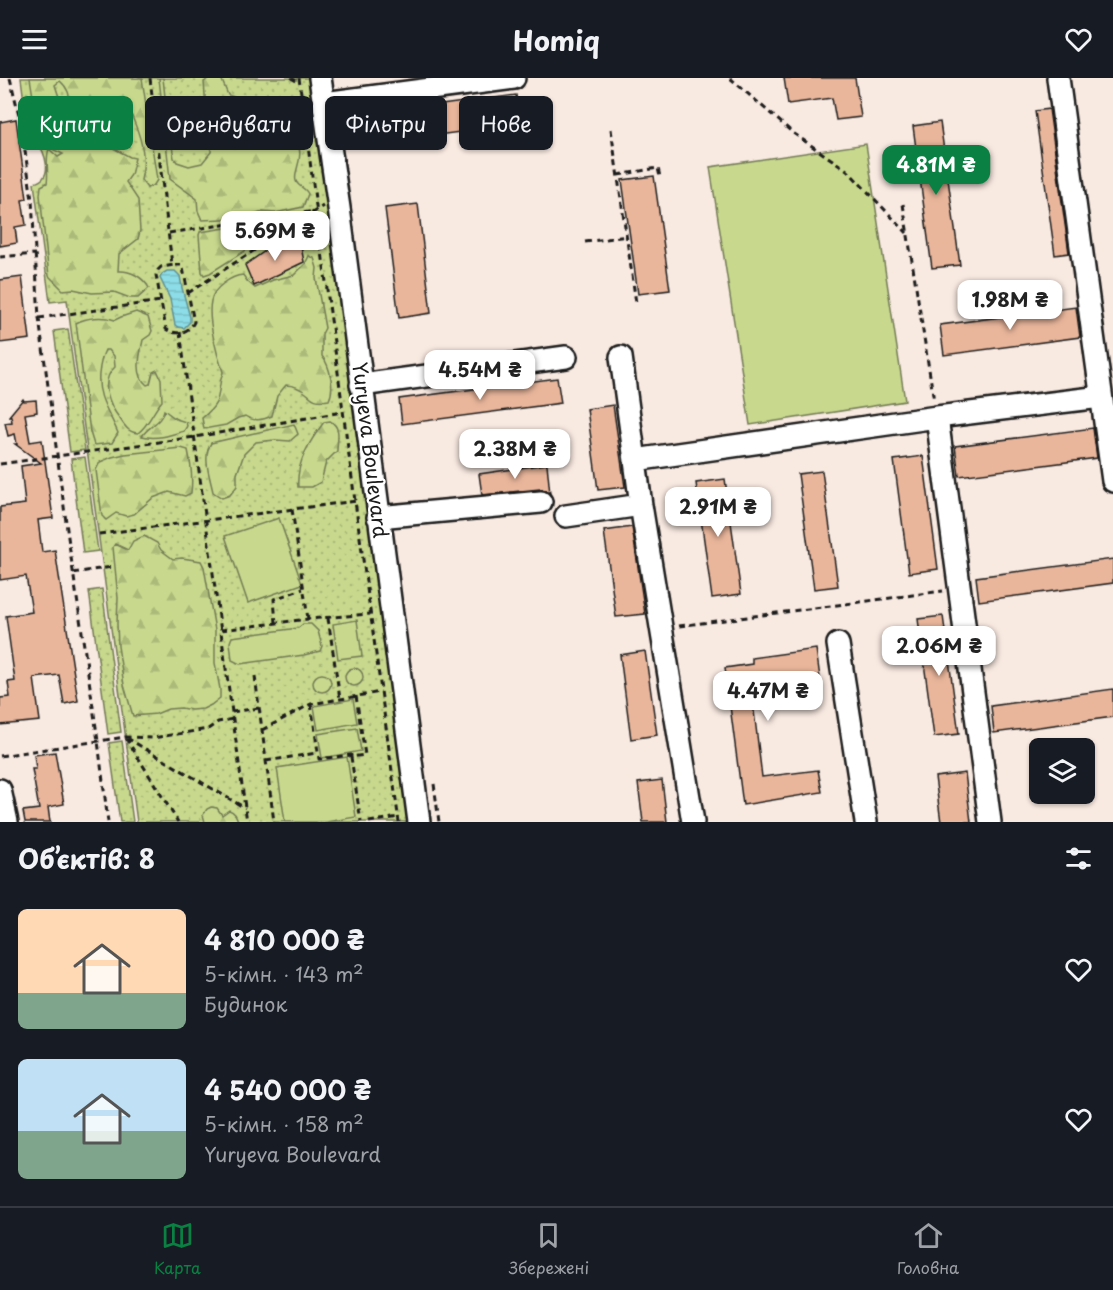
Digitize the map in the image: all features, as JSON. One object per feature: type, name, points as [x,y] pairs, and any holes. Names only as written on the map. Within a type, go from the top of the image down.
[{"type":"street","points":[[324,103],[514,78]]},
{"type":"street","points":[[1058,78],[1113,481]]},
{"type":"street","name":"Yuryeva Boulevard","points":[[306,80],[324,103],[339,208],[377,508],[405,820]]},
{"type":"street","points":[[361,385],[566,357]]},
{"type":"street","points":[[621,357],[641,505],[693,822]]},
{"type":"street","points":[[635,460],[937,417],[1101,397]]},
{"type":"street","points":[[937,417],[990,822]]},
{"type":"street","points":[[377,508],[541,502]]},
{"type":"street","points":[[566,516],[641,505]]},
{"type":"street","points":[[838,644],[866,822]]},
{"type":"street","points":[[0,790],[7,822]]},
{"type":"path","points":[[10,78],[21,123],[30,189],[39,318],[108,822]]},
{"type":"path","points":[[150,78],[172,265]]},
{"type":"path","points":[[291,78],[306,80],[317,211],[370,614],[381,692],[405,820],[369,822]]},
{"type":"path","points":[[730,78],[793,133],[847,170],[907,233]]},
{"type":"path","points":[[611,129],[636,303]]},
{"type":"path","points":[[618,175],[658,168],[660,177]]},
{"type":"path","points":[[903,204],[937,417]]},
{"type":"path","points":[[188,293],[324,206],[339,208]]},
{"type":"path","points":[[169,233],[317,211]]},
{"type":"path","points":[[585,242],[627,236]]},
{"type":"path","points":[[0,257],[35,254]]},
{"type":"path","points":[[181,265],[188,293],[194,322],[187,331],[169,332],[166,329],[156,275],[158,270],[161,267],[181,265]]},
{"type":"path","points":[[39,318],[161,301]]},
{"type":"path","points":[[180,332],[248,822]]},
{"type":"path","points":[[0,464],[195,437],[343,411]]},
{"type":"path","points":[[99,534],[355,501],[377,508]]},
{"type":"path","points":[[292,509],[308,619]]},
{"type":"path","points":[[73,573],[112,567]]},
{"type":"path","points":[[276,623],[274,598],[304,589]]},
{"type":"path","points":[[662,629],[960,589]]},
{"type":"path","points":[[221,630],[370,614]]},
{"type":"path","points":[[328,618],[340,699]]},
{"type":"path","points":[[255,676],[274,822]]},
{"type":"path","points":[[262,730],[311,704],[381,692]]},
{"type":"path","points":[[311,704],[319,759],[351,755],[351,757],[365,754],[356,696]]},
{"type":"path","points":[[232,712],[259,708]]},
{"type":"path","points":[[0,756],[125,737],[153,738],[208,729],[218,722],[233,719]]},
{"type":"path","points":[[125,737],[246,808]]},
{"type":"path","points":[[125,737],[178,822]]},
{"type":"path","points":[[266,761],[318,753]]},
{"type":"path","points":[[351,757],[361,822]]},
{"type":"green space","points":[[21,78],[314,78],[414,822],[137,822],[67,300],[50,302],[34,183],[44,176],[46,170],[41,150],[133,150],[133,96],[23,96]]},
{"type":"green space","points":[[30,78],[142,78],[145,98],[145,150],[153,150],[157,180],[154,185],[147,188],[141,180],[143,159],[140,138],[133,118],[133,96],[69,96],[60,81],[55,85],[59,96],[33,96]]},
{"type":"green space","points":[[159,78],[163,78],[165,96],[161,96]]},
{"type":"green space","points":[[209,78],[221,78],[228,95],[231,96],[205,96],[204,82]]},
{"type":"green space","points":[[866,144],[905,401],[750,425],[710,167]]},
{"type":"green space","points":[[49,150],[58,157],[63,154],[54,150],[117,150],[135,158],[131,175],[126,182],[138,200],[140,231],[138,239],[119,254],[118,271],[132,273],[149,288],[138,298],[130,298],[114,292],[92,293],[73,289],[63,290],[49,276],[41,186],[47,183]]},
{"type":"green space","points":[[167,150],[173,150],[177,162],[189,166],[202,163],[211,150],[299,150],[295,177],[298,185],[308,194],[303,207],[275,213],[263,212],[244,218],[202,220],[198,211],[197,199],[170,179]]},
{"type":"green space","points":[[293,219],[292,221],[210,273],[204,275],[202,272],[200,232]]},
{"type":"green space","points":[[309,256],[314,258],[317,268],[316,278],[325,328],[322,334],[322,356],[332,383],[329,400],[313,399],[301,389],[286,385],[277,396],[272,416],[258,420],[245,416],[226,425],[204,429],[202,418],[217,401],[223,372],[211,327],[212,296],[228,280],[238,276],[243,275],[255,288],[273,280],[294,275],[305,264]]},
{"type":"green space","points":[[136,312],[148,317],[152,331],[143,340],[139,364],[140,376],[147,385],[150,384],[153,372],[157,370],[161,379],[162,401],[138,433],[128,429],[109,400],[107,379],[115,367],[114,356],[109,350],[105,350],[99,371],[100,390],[118,433],[112,443],[94,445],[90,432],[76,323],[95,318],[115,320]]},
{"type":"green space","points":[[68,329],[85,450],[70,452],[54,331]]},
{"type":"green space","points":[[164,410],[176,419],[186,422],[187,426],[184,431],[158,437],[142,436],[161,418]]},
{"type":"green space","points":[[330,421],[337,430],[337,451],[326,462],[321,482],[312,487],[298,487],[299,469],[305,452],[324,422]]},
{"type":"green space","points":[[294,424],[298,434],[290,441],[256,442],[244,454],[237,474],[237,486],[230,495],[222,498],[213,492],[207,461],[211,443]]},
{"type":"green space","points":[[181,448],[188,450],[191,493],[185,496],[169,492],[153,498],[134,514],[126,516],[116,513],[106,520],[102,516],[96,470],[100,462],[125,454]]},
{"type":"green space","points":[[85,457],[98,551],[83,553],[71,459]]},
{"type":"green space","points":[[279,518],[302,584],[248,603],[225,536]]},
{"type":"green space","points":[[144,536],[157,543],[161,550],[173,559],[201,561],[204,567],[215,630],[215,663],[220,698],[203,709],[168,709],[156,714],[133,716],[124,685],[118,646],[118,598],[113,547],[115,544],[128,550],[133,541]]},
{"type":"green space","points":[[102,589],[121,732],[108,734],[89,591]]},
{"type":"green space","points":[[357,620],[362,656],[338,659],[333,624]]},
{"type":"green space","points":[[303,624],[311,624],[318,631],[322,646],[320,651],[240,664],[232,660],[230,642],[232,637],[298,628]]},
{"type":"green space","points":[[354,668],[360,671],[363,677],[360,683],[354,686],[348,683],[345,677],[348,671]]},
{"type":"green space","points":[[322,674],[328,677],[331,683],[328,689],[322,692],[316,689],[313,683],[316,677]]},
{"type":"green space","points":[[353,699],[357,723],[318,730],[314,706]]},
{"type":"green space","points":[[357,728],[361,751],[322,758],[318,734]]},
{"type":"green space","points":[[122,741],[133,822],[120,822],[109,743]]},
{"type":"green space","points":[[347,757],[356,817],[326,822],[285,822],[277,768]]},
{"type":"green space","points":[[211,807],[217,808],[222,815],[231,811],[238,822],[205,822],[203,815]]},
{"type":"water","points":[[167,271],[175,271],[180,276],[190,317],[190,322],[184,328],[175,325],[170,299],[160,278]]},
{"type":"building","points":[[784,78],[855,78],[861,117],[836,120],[832,98],[788,104]]},
{"type":"building","points":[[459,103],[459,132],[447,134],[447,104]]},
{"type":"building","points":[[1049,109],[1069,253],[1055,255],[1035,111]]},
{"type":"building","points":[[16,119],[18,150],[20,150],[27,199],[22,200],[26,225],[15,227],[17,243],[0,246],[0,122]]},
{"type":"building","points":[[940,122],[960,265],[932,268],[913,126]]},
{"type":"building","points":[[654,176],[670,290],[638,294],[622,180]]},
{"type":"building","points":[[418,204],[431,313],[399,318],[385,208]]},
{"type":"building","points":[[300,241],[304,262],[254,286],[245,265],[275,244]]},
{"type":"building","points":[[22,277],[30,339],[0,343],[0,280]]},
{"type":"building","points":[[1076,307],[1080,337],[944,355],[940,325]]},
{"type":"building","points":[[557,378],[561,403],[402,424],[399,399]]},
{"type":"building","points":[[23,399],[24,401],[36,400],[37,412],[25,414],[30,442],[42,440],[53,518],[38,520],[42,552],[55,550],[78,701],[64,704],[59,675],[34,678],[40,721],[0,725],[0,698],[10,697],[8,682],[15,681],[6,616],[32,612],[26,576],[0,580],[0,507],[25,504],[21,466],[41,463],[15,444],[17,444],[15,434],[8,436],[5,423],[12,422],[9,416]]},
{"type":"building","points":[[613,405],[625,487],[598,490],[587,409]]},
{"type":"building","points":[[1093,428],[1097,458],[959,476],[955,446]]},
{"type":"building","points":[[923,456],[938,569],[909,573],[894,460]]},
{"type":"building","points":[[547,464],[550,494],[540,489],[482,495],[479,474]]},
{"type":"building","points":[[822,471],[838,586],[814,589],[798,474]]},
{"type":"building","points":[[725,479],[741,594],[712,598],[696,483]]},
{"type":"building","points":[[632,527],[645,614],[616,617],[604,531]]},
{"type":"building","points":[[1113,559],[1113,583],[979,601],[976,577]]},
{"type":"building","points":[[943,616],[959,734],[934,737],[918,619]]},
{"type":"building","points":[[816,649],[821,685],[752,694],[762,777],[818,770],[822,792],[743,805],[725,668],[752,664],[752,658]]},
{"type":"building","points":[[645,651],[657,735],[631,739],[620,655]]},
{"type":"building","points":[[1113,689],[1113,717],[994,733],[991,706]]},
{"type":"building","points":[[55,752],[64,804],[48,807],[50,822],[25,822],[23,811],[39,809],[32,769],[36,769],[34,755]]},
{"type":"building","points":[[965,773],[971,822],[941,822],[935,777]]},
{"type":"building","points":[[662,780],[667,822],[643,822],[638,783]]}]
